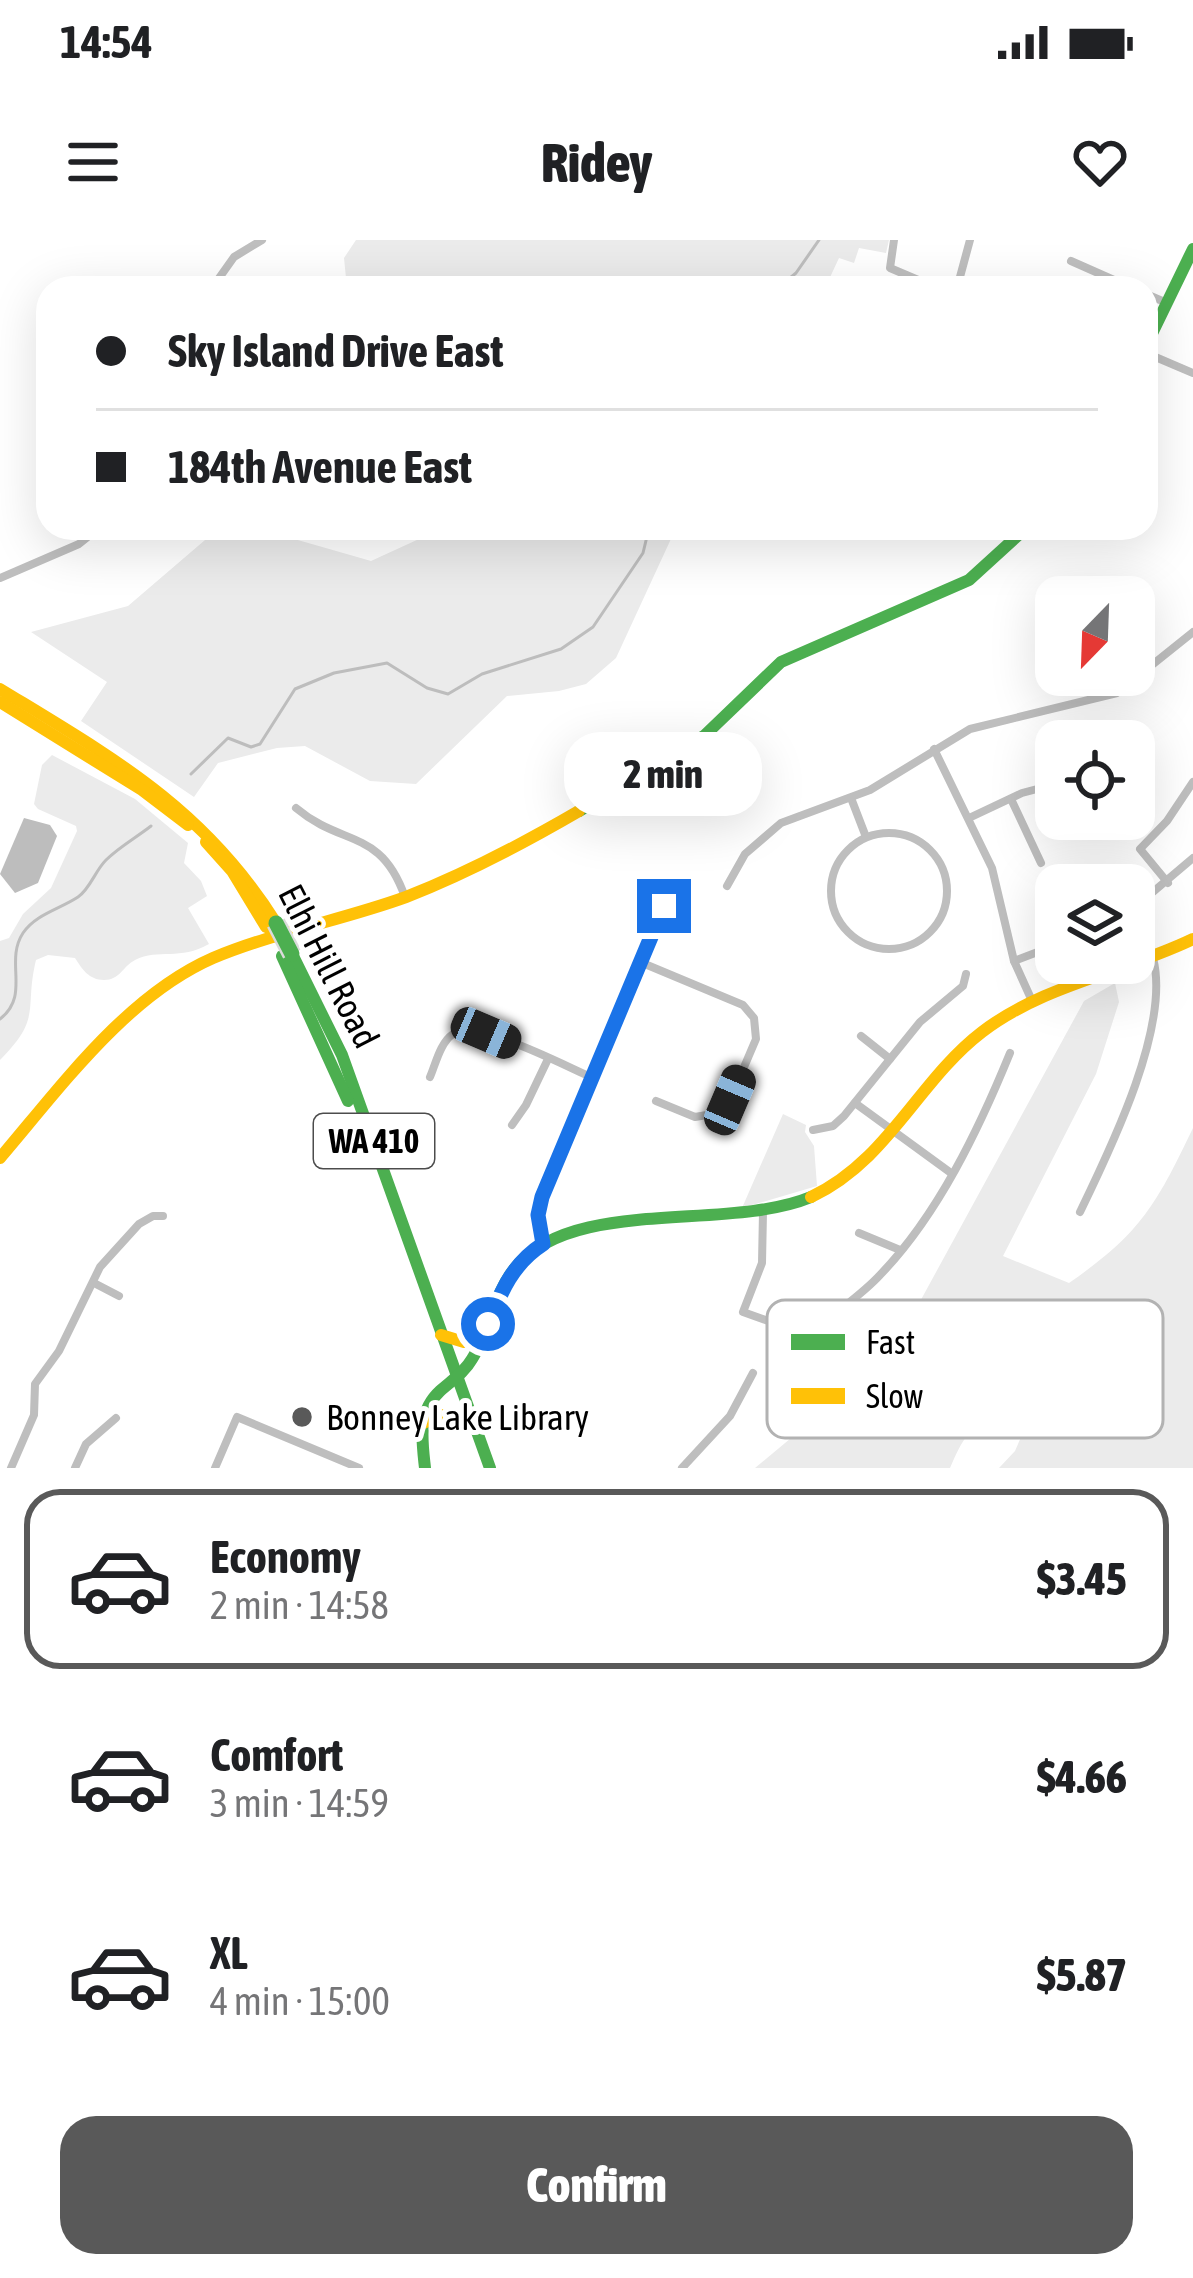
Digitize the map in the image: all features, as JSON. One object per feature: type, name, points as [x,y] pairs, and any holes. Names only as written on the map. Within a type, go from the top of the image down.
[{"type":"main road","points":[[1158,323],[1193,249]]},
{"type":"main road","points":[[0,1158],[96,1045],[178,980],[219,956],[405,897],[490,858],[670,759],[704,736],[781,662],[969,580],[1013,540]]},
{"type":"main road","name":"Elhi Hill Road","points":[[0,689],[179,804],[239,863],[343,1055],[454,1382]]},
{"type":"main road","name":"Elhi Hill Road","points":[[0,703],[142,790],[188,824],[232,871],[271,925]]},
{"type":"main road","points":[[1155,956],[1193,939]]},
{"type":"main road","name":"Elhi Hill Road","points":[[287,955],[335,1066],[454,1382]]},
{"type":"main road","points":[[424,1468],[421,1424],[429,1402],[454,1382],[486,1330],[507,1279],[543,1244],[598,1228],[763,1213],[807,1199],[839,1182],[893,1134],[974,1038],[1033,1003],[1083,984]]},
{"type":"main road","points":[[441,1335],[454,1343],[466,1343],[486,1330]]},
{"type":"main road","name":"WA 410","points":[[454,1382],[479,1468]]},
{"type":"main road","name":"WA 410","points":[[454,1382],[490,1468]]},
{"type":"main road","points":[[421,1424],[443,1415],[463,1422]]},
{"type":"street","points":[[220,276],[234,256],[262,240]]},
{"type":"street","points":[[894,240],[890,268],[909,276]]},
{"type":"street","points":[[960,276],[970,240]]},
{"type":"street","points":[[1070,262],[1103,276]]},
{"type":"street","points":[[1158,299],[1167,303]]},
{"type":"street","points":[[1158,356],[1193,373]]},
{"type":"street","points":[[0,578],[85,540]]},
{"type":"street","points":[[727,886],[745,854],[767,833],[802,814],[851,798],[987,723],[1117,693],[1193,632]]},
{"type":"street","points":[[934,749],[996,881],[1014,961],[1033,1003]]},
{"type":"street","points":[[1168,883],[1140,849],[1168,820],[1193,782]]},
{"type":"street","points":[[969,818],[1035,791]]},
{"type":"street","points":[[851,798],[866,837]]},
{"type":"street","points":[[1011,799],[1041,863]]},
{"type":"street","points":[[296,808],[380,852],[405,897]]},
{"type":"street","points":[[884,833],[911,837],[932,851],[944,871],[943,912],[929,933],[913,944],[874,947],[850,934],[837,918],[830,892],[835,868],[850,847],[866,837],[884,833]]},
{"type":"street","points":[[1155,893],[1193,858]]},
{"type":"street","points":[[543,1244],[539,1206],[664,906]]},
{"type":"street","points":[[1014,961],[1035,953]]},
{"type":"street","points":[[640,962],[743,1005],[757,1027],[730,1100],[718,1113],[694,1117],[656,1101]]},
{"type":"street","points":[[1080,1212],[1106,1160],[1156,1015],[1159,985],[1155,966]]},
{"type":"street","points":[[813,1130],[833,1126],[856,1103],[931,1011],[963,986],[966,974]]},
{"type":"street","points":[[430,1077],[447,1039],[466,1029],[591,1077]]},
{"type":"street","points":[[861,1036],[890,1059]]},
{"type":"street","points":[[853,1300],[900,1250],[951,1173],[1010,1052]]},
{"type":"street","points":[[512,1125],[548,1059]]},
{"type":"street","points":[[856,1103],[951,1173]]},
{"type":"street","points":[[763,1213],[762,1263],[742,1312],[767,1321]]},
{"type":"street","points":[[11,1468],[34,1415],[35,1384],[59,1351],[94,1283],[120,1240],[147,1218],[163,1216]]},
{"type":"street","points":[[860,1233],[900,1250]]},
{"type":"street","points":[[94,1283],[119,1296]]},
{"type":"street","points":[[682,1468],[730,1416],[753,1372]]},
{"type":"street","points":[[215,1468],[237,1417],[359,1468]]},
{"type":"street","points":[[75,1468],[86,1444],[116,1418]]},
{"type":"shaded area","points":[[356,240],[889,240],[886,253],[859,248],[854,263],[839,258],[831,276],[346,276],[344,258]]},
{"type":"shaded area","points":[[205,540],[298,540],[371,561],[417,540],[670,540],[616,658],[586,684],[507,696],[416,784],[370,781],[305,746],[218,763],[194,797],[81,721],[107,682],[31,632],[128,606]]},
{"type":"shaded area","points":[[52,755],[135,799],[188,843],[184,863],[201,881],[207,896],[188,908],[209,944],[189,952],[144,957],[104,980],[90,976],[75,958],[48,955],[36,960],[27,1022],[0,1060],[0,941],[9,938],[23,914],[51,888],[77,831],[76,826],[34,804],[42,765]]},
{"type":"shaded area","points":[[24,818],[50,825],[57,836],[38,883],[15,893],[0,874]]},
{"type":"shaded area","points":[[1115,984],[1119,1002],[1096,1074],[1003,1256],[1069,1283],[1114,1249],[1144,1216],[1193,1128],[1193,1468],[999,1468],[1021,1438],[1163,1438],[1163,1300],[921,1300],[1084,1001]]},
{"type":"shaded area","points":[[783,1114],[806,1125],[814,1146],[817,1186],[742,1208]]},
{"type":"shaded area","points":[[791,1438],[966,1438],[950,1468],[755,1468]]},
{"type":"waterway","points":[[792,276],[819,240]]},
{"type":"waterway","points":[[191,774],[228,738],[251,747],[260,744],[295,689],[334,673],[387,663],[427,688],[448,694],[482,674],[561,649],[593,627],[643,553],[646,540]]},
{"type":"waterway","points":[[0,1019],[14,1000],[18,944],[28,926],[82,894],[106,860],[151,826]]},
{"type":"traffic: fast","points":[[1158,321],[1193,249]]},
{"type":"traffic: fast","points":[[579,811],[704,736],[781,662],[969,580],[1013,540]]},
{"type":"traffic: fast","points":[[276,923],[292,954]]},
{"type":"traffic: fast","points":[[292,954],[342,1055],[490,1468]]},
{"type":"traffic: fast","points":[[282,956],[348,1101]]},
{"type":"traffic: fast","points":[[425,1468],[423,1427],[428,1408],[469,1364],[515,1268],[541,1246],[574,1231],[612,1223],[737,1213],[811,1197]]},
{"type":"traffic: slow","points":[[0,689],[118,763],[187,817],[248,883],[276,923]]},
{"type":"traffic: slow","points":[[0,702],[142,790],[188,825]]},
{"type":"traffic: slow","points":[[0,1158],[96,1046],[151,995],[181,975],[237,949],[428,888],[579,811]]},
{"type":"traffic: slow","points":[[206,842],[232,871],[266,927]]},
{"type":"traffic: slow","points":[[811,1197],[861,1163],[939,1073],[982,1032],[1031,1002],[1193,939]]},
{"type":"traffic: slow","points":[[441,1335],[464,1342],[486,1329]]},
{"type":"traffic: slow","points":[[421,1424],[443,1415],[463,1422]]},
{"type":"place","name":"Bonney Lake Library","points":[[302,1417]]},
{"type":"route","points":[[488,1324],[507,1279],[543,1244],[538,1215],[542,1197],[664,906]]}]
